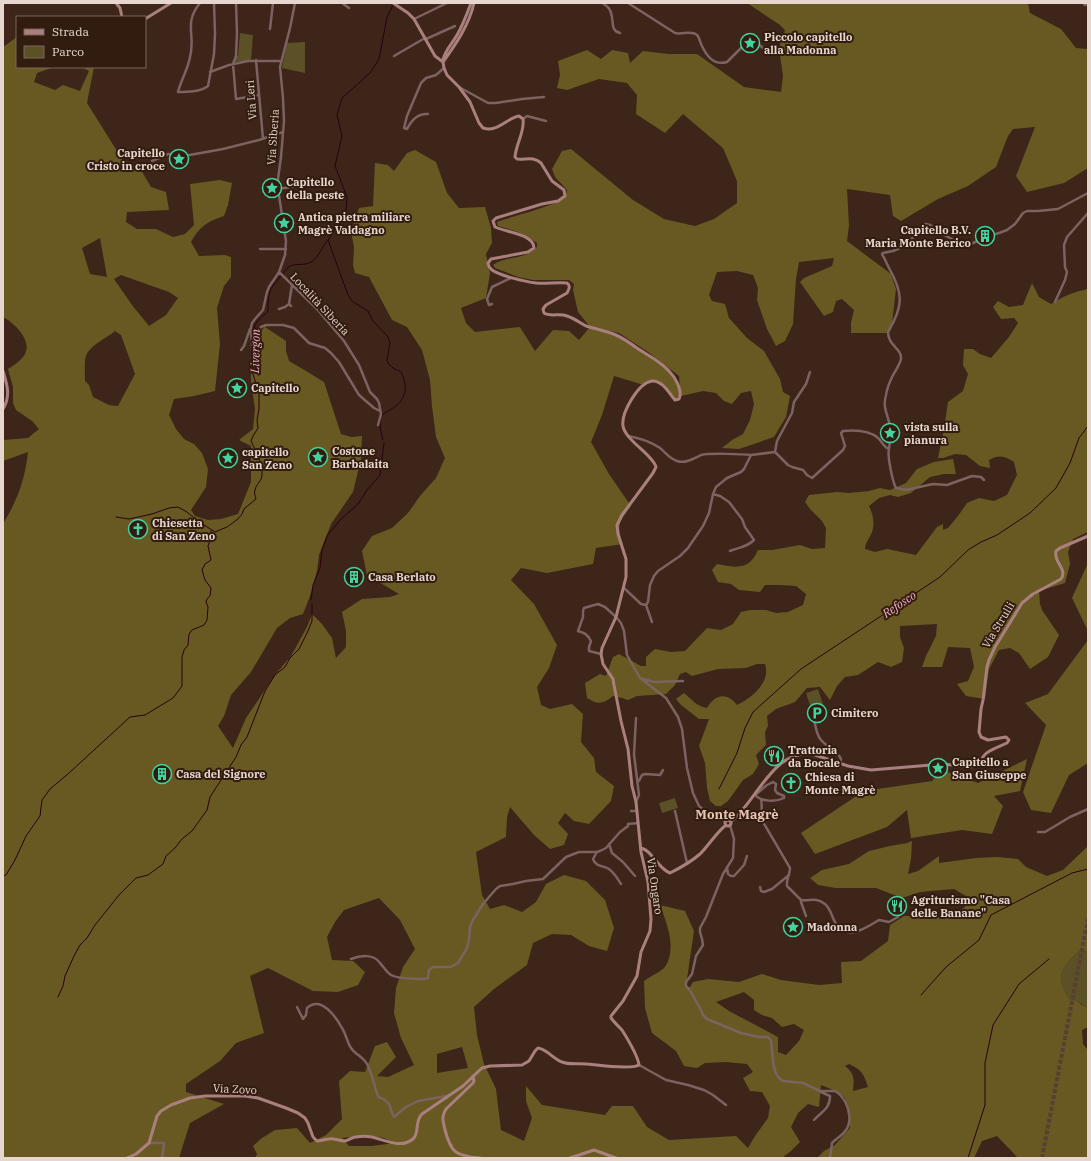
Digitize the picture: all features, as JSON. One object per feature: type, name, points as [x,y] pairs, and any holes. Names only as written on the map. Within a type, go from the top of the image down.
[{"type":"main road","points":[[116,3],[120,8],[122,16]]},
{"type":"main road","points":[[146,18],[171,3]]},
{"type":"main road","points":[[393,3],[414,19],[435,56],[443,62]]},
{"type":"main road","points":[[471,3],[457,36],[444,53],[443,62],[447,75],[459,87],[470,102],[479,123],[483,128],[495,128],[519,116],[523,119],[523,126],[516,148],[515,157],[519,160],[531,158],[541,163],[552,181],[564,190],[565,196],[558,200],[496,218],[493,224],[498,229],[520,235],[534,244],[534,248],[531,251],[491,259],[489,260],[488,266],[492,270],[534,283],[567,283],[570,287],[567,293],[546,305],[543,309],[544,312],[546,314],[569,316],[584,325],[617,335],[669,371],[678,386],[680,396],[679,399],[676,400],[664,386],[652,381],[644,385],[635,394],[627,406],[623,425],[624,431],[654,462],[656,467],[617,525],[618,534],[627,565],[626,577],[616,617],[602,648],[601,654]]},
{"type":"main road","points":[[443,62],[467,24],[474,3]]},
{"type":"main road","points":[[3,371],[7,384],[8,396],[3,409]]},
{"type":"main road","name":"Via Strulli","points":[[840,763],[858,769],[871,770],[943,764],[974,767],[979,764],[986,753],[1007,743],[1008,739],[1005,736],[988,740],[981,737],[979,732],[987,667],[990,656],[1022,603],[1033,594],[1063,577],[1063,570],[1056,558],[1056,551],[1088,536]]},
{"type":"main road","name":"Via Ongaro","points":[[601,654],[603,664],[613,680],[628,749],[632,786],[636,802],[641,848],[648,882],[651,911],[650,931],[642,948],[637,976],[623,1001],[611,1016],[611,1018],[621,1028],[639,1065]]},
{"type":"main road","points":[[726,823],[728,826],[735,819],[755,795],[768,776],[778,766],[795,755],[812,754],[840,763]]},
{"type":"main road","points":[[641,848],[646,849],[660,867],[670,873],[700,854],[729,820],[731,823]]},
{"type":"main road","points":[[446,1096],[463,1086],[478,1071],[485,1067],[522,1065],[526,1063],[538,1048],[544,1050],[555,1059],[565,1063],[622,1067],[635,1067],[639,1065]]},
{"type":"main road","points":[[473,1076],[473,1083],[446,1109],[442,1119],[453,1150],[461,1155],[480,1158]]},
{"type":"main road","name":"Via Zovo","points":[[149,1143],[154,1122],[158,1113],[171,1105],[193,1097],[245,1096],[269,1101],[302,1115],[307,1120],[313,1137],[317,1141],[329,1138],[346,1141],[362,1136],[373,1137],[387,1142],[399,1143],[411,1140],[417,1134],[417,1122],[419,1117],[446,1096]]},
{"type":"main road","points":[[127,1158],[136,1154],[149,1143]]},
{"type":"main road","points":[[570,1158],[594,1150],[616,1158]]},
{"type":"street","points":[[200,3],[190,21],[192,48],[187,69],[178,92],[197,91],[208,86],[214,54],[214,3]]},
{"type":"street","points":[[236,3],[236,56],[232,64],[236,99],[259,95]]},
{"type":"street","points":[[270,29],[273,3]]},
{"type":"street","name":"Via Siberia","points":[[241,350],[253,330],[255,319],[263,310],[268,287],[281,274],[285,255],[286,240],[278,189],[284,121],[280,71],[295,3]]},
{"type":"street","points":[[342,3],[349,8]]},
{"type":"street","points":[[414,19],[446,3]]},
{"type":"street","points":[[602,3],[611,11],[614,30],[617,33],[620,33]]},
{"type":"street","points":[[628,3],[675,33],[692,33],[697,36],[709,57],[717,62],[727,62],[747,42],[758,43],[764,49]]},
{"type":"street","points":[[1083,3],[1085,5],[1088,4]]},
{"type":"street","points":[[394,56],[425,38],[455,26]]},
{"type":"street","points":[[210,72],[232,64],[256,60],[281,61]]},
{"type":"street","name":"Via Leri","points":[[256,60],[263,139]]},
{"type":"street","points":[[428,114],[422,114],[411,123],[407,129],[404,128],[421,83],[426,78],[436,75],[444,68]]},
{"type":"street","points":[[459,87],[488,103],[544,97]]},
{"type":"street","points":[[523,119],[527,116],[546,121]]},
{"type":"street","points":[[152,162],[159,159],[163,155],[173,154],[184,156],[223,149],[263,139],[283,132]]},
{"type":"street","points":[[278,189],[303,185]]},
{"type":"street","points":[[984,480],[981,477],[972,476],[947,485],[933,484],[906,490],[896,488],[891,475],[888,449],[890,446],[890,428],[884,403],[888,386],[901,357],[899,351],[890,341],[888,332],[900,307],[900,294],[895,278],[882,254],[900,248],[920,232],[922,226],[925,224],[930,225],[957,242],[971,244],[1012,227],[1023,213],[1027,211],[1058,209],[1088,193]]},
{"type":"street","points":[[1055,302],[1067,272],[1065,267],[1065,241],[1088,214]]},
{"type":"street","points":[[260,249],[286,248]]},
{"type":"street","name":"Località Siberia","points":[[281,274],[317,309],[344,341],[359,365],[370,392],[377,399],[380,411]]},
{"type":"street","points":[[492,304],[490,305],[487,299],[492,287],[511,277]]},
{"type":"street","points":[[279,309],[290,305],[292,285]]},
{"type":"street","points":[[252,345],[253,330],[266,325],[283,325],[294,328],[309,343],[322,346],[331,352],[340,362],[359,394],[374,408],[380,411],[381,414],[378,425]]},
{"type":"street","points":[[775,452],[777,441],[792,413],[794,402],[806,384],[810,372]]},
{"type":"street","points":[[775,452],[792,468],[803,470],[812,478],[843,450],[845,446],[841,434],[843,431],[865,432],[873,435],[877,437],[888,449]]},
{"type":"street","points":[[628,436],[650,442],[677,462],[693,459],[703,455],[751,455],[775,452]]},
{"type":"street","points":[[652,622],[646,605],[648,602],[650,585],[654,576],[658,571],[680,556],[692,542],[707,518],[716,487],[728,478],[741,472],[751,455]]},
{"type":"street","points":[[713,494],[720,496],[729,502],[742,519],[745,527],[754,540],[746,547],[736,548],[730,551]]},
{"type":"street","points":[[624,588],[641,604],[646,605]]},
{"type":"street","name":"Via Ongaro","points":[[601,654],[589,651],[591,641],[588,635],[578,631],[583,617],[584,608],[600,604],[616,617]]},
{"type":"street","points":[[616,617],[621,623],[624,631],[627,655],[640,678],[666,698],[678,716],[682,729],[687,768],[693,793],[699,806],[710,815],[726,823]]},
{"type":"street","points":[[640,678],[654,682],[683,681]]},
{"type":"street","points":[[820,710],[813,713],[817,733],[822,740],[840,757],[840,763]]},
{"type":"street","points":[[636,718],[634,754],[639,795],[636,802]]},
{"type":"street","points":[[638,783],[642,775],[660,775],[663,770]]},
{"type":"street","points":[[773,782],[775,783],[777,793],[783,795],[784,798],[770,800],[761,799],[755,795],[773,782]]},
{"type":"street","points":[[761,799],[762,819],[789,866],[789,874],[786,882],[787,886],[802,900],[801,902],[806,916]]},
{"type":"street","points":[[1038,832],[1045,832],[1070,817],[1088,809]]},
{"type":"street","points":[[630,811],[637,810]]},
{"type":"street","points":[[675,811],[687,863]]},
{"type":"street","points":[[351,959],[368,956],[378,960],[387,973],[397,977],[428,978],[429,970],[433,967],[451,967],[458,963],[467,948],[470,927],[473,920],[483,904],[496,888],[526,881],[543,879],[566,857],[580,852],[597,852],[606,848],[620,832],[628,826],[628,824],[638,823]]},
{"type":"street","points":[[731,823],[734,840],[733,858],[727,866],[718,885],[706,917],[700,928],[703,945],[696,956],[692,974],[686,982],[686,987],[691,992],[703,1015],[707,1019],[741,1033],[768,1038],[770,1041],[775,1071],[780,1079],[783,1081],[804,1083],[830,1096],[830,1103],[828,1107],[814,1120]]},
{"type":"street","points":[[609,844],[612,853],[623,862],[635,876]]},
{"type":"street","points":[[597,852],[593,859],[597,865],[608,869],[616,876],[621,884]]},
{"type":"street","points":[[727,866],[728,874],[734,876],[744,865],[746,856]]},
{"type":"street","points":[[760,888],[761,891],[764,892],[772,889],[789,874]]},
{"type":"street","points":[[802,900],[814,899],[825,904],[837,925],[843,931],[851,932],[862,930],[879,920],[889,922],[898,917]]},
{"type":"street","points":[[298,1007],[304,1019],[307,1008],[313,1004],[322,1005],[333,1014],[342,1026],[352,1050],[366,1062],[378,1096],[389,1104],[394,1117],[406,1107],[418,1101],[446,1096]]},
{"type":"street","points":[[639,1065],[666,1080],[704,1090],[726,1105]]},
{"type":"street","points":[[820,1091],[829,1090],[837,1092],[846,1101],[849,1112],[849,1126],[845,1132],[832,1142],[830,1158]]},
{"type":"street","points":[[149,1143],[164,1144],[162,1158]]},
{"type":"green space","points":[[240,33],[253,35],[251,62],[233,62],[236,56],[238,56]]},
{"type":"green space","points":[[305,42],[305,73],[282,68],[287,43]]},
{"type":"green space","points":[[818,689],[824,707],[812,711],[806,693]]},
{"type":"green space","points":[[675,798],[678,808],[662,813],[659,803]]},
{"type":"green space","points":[[1083,949],[1088,953],[1088,1008],[1076,1000],[1069,999],[1061,981],[1061,976],[1065,967],[1075,955]]},
{"type":"shaded area","points":[[747,3],[1028,3],[1030,13],[1061,29],[1076,48],[1088,49],[1088,168],[1064,183],[1027,192],[1016,176],[1035,127],[1013,129],[1008,136],[996,167],[968,186],[938,199],[901,221],[893,216],[890,195],[847,189],[849,226],[847,241],[891,274],[896,289],[892,323],[887,333],[851,333],[851,323],[854,310],[842,299],[836,301],[833,312],[824,316],[800,282],[804,278],[832,266],[834,258],[799,262],[796,279],[793,324],[785,341],[776,346],[767,329],[757,300],[758,288],[753,275],[737,271],[717,272],[709,295],[712,301],[725,304],[729,318],[747,338],[764,351],[780,379],[783,392],[790,396],[786,417],[774,437],[739,449],[722,448],[743,434],[750,420],[754,404],[751,391],[741,393],[732,404],[724,401],[716,393],[703,391],[681,396],[679,376],[648,352],[619,333],[597,328],[611,333],[634,346],[669,371],[678,386],[679,395],[677,398],[674,398],[664,386],[657,382],[649,382],[644,385],[614,376],[602,415],[591,442],[609,474],[631,506],[621,520],[619,528],[623,544],[596,548],[593,564],[547,573],[521,568],[511,580],[534,604],[557,645],[549,668],[537,687],[541,705],[550,709],[572,704],[583,714],[581,742],[594,758],[596,772],[614,786],[611,801],[589,824],[574,821],[565,813],[558,823],[568,834],[564,845],[550,849],[534,835],[510,807],[507,817],[506,837],[476,852],[482,895],[490,909],[504,905],[522,912],[536,902],[546,884],[564,875],[586,881],[605,900],[614,928],[607,951],[589,946],[571,935],[552,934],[533,943],[527,965],[494,989],[474,1007],[477,1035],[484,1064],[496,1089],[501,1130],[524,1141],[532,1118],[526,1101],[526,1086],[542,1105],[605,1115],[612,1106],[633,1106],[647,1127],[669,1140],[736,1136],[748,1148],[768,1118],[770,1106],[762,1092],[750,1091],[743,1078],[753,1072],[747,1064],[726,1062],[705,1063],[697,1068],[684,1066],[676,1051],[652,1033],[645,1008],[644,981],[665,967],[669,960],[671,944],[668,928],[660,905],[685,911],[694,931],[686,986],[690,987],[693,982],[708,979],[739,982],[762,974],[781,980],[819,985],[842,983],[841,962],[861,961],[888,941],[890,925],[904,916],[953,917],[965,907],[966,896],[954,889],[920,892],[902,898],[876,888],[836,888],[818,885],[810,878],[822,870],[849,864],[869,851],[912,841],[908,874],[918,871],[939,856],[939,863],[976,858],[997,857],[1018,859],[1026,867],[1047,876],[1063,870],[1088,846],[1088,953],[1083,949],[1071,959],[1065,967],[1061,976],[1061,981],[1069,999],[1076,1000],[1088,1008],[1088,1027],[1082,1030],[1083,1044],[1088,1049],[1088,1158],[1018,1158],[997,1136],[982,1141],[974,1158],[817,1158],[824,1151],[835,1145],[850,1128],[845,1098],[838,1092],[821,1085],[819,1107],[808,1104],[798,1113],[791,1127],[800,1142],[782,1158],[255,1158],[257,1154],[253,1146],[275,1130],[297,1128],[310,1143],[326,1135],[342,1119],[339,1081],[350,1071],[365,1072],[375,1046],[387,1042],[396,1057],[377,1076],[388,1077],[414,1065],[401,1038],[394,1013],[396,988],[403,967],[415,949],[400,920],[379,898],[344,910],[335,922],[327,937],[332,960],[353,961],[365,972],[358,985],[338,992],[313,991],[268,968],[250,976],[264,1033],[236,1043],[220,1061],[186,1084],[186,1092],[224,1104],[190,1123],[179,1158],[3,1158],[3,521],[4,522],[17,497],[25,471],[28,452],[3,461],[3,440],[28,438],[39,429],[32,421],[16,410],[13,403],[13,387],[8,369],[23,357],[27,346],[18,329],[3,317],[3,47],[16,38],[16,68],[51,68],[37,73],[34,82],[55,90],[63,85],[80,91],[89,71],[84,68],[94,68],[87,103],[122,159],[141,170],[151,187],[166,192],[169,210],[127,212],[126,222],[137,229],[156,229],[173,237],[185,234],[194,225],[190,184],[220,180],[232,183],[228,205],[224,216],[204,225],[197,232],[191,242],[199,256],[225,255],[231,257],[231,277],[224,286],[217,308],[220,344],[215,391],[174,399],[169,415],[176,429],[184,439],[194,444],[202,453],[208,469],[206,487],[191,510],[195,516],[208,520],[221,519],[238,514],[251,482],[251,446],[239,440],[253,429],[255,409],[251,382],[251,367],[256,353],[255,336],[265,327],[286,341],[286,351],[289,361],[324,382],[341,434],[351,437],[362,436],[361,459],[353,492],[331,524],[319,555],[317,571],[303,614],[290,618],[277,628],[251,672],[231,695],[224,716],[218,726],[233,748],[246,718],[275,675],[291,656],[307,627],[312,614],[322,624],[332,638],[336,658],[346,647],[346,631],[342,612],[362,599],[390,597],[399,594],[367,575],[362,551],[372,536],[392,528],[408,513],[420,496],[436,478],[445,458],[436,437],[430,380],[422,350],[407,327],[392,320],[369,277],[355,273],[353,265],[354,247],[351,232],[359,208],[373,206],[375,163],[388,165],[394,171],[407,153],[415,150],[436,162],[447,193],[459,208],[485,207],[491,228],[492,243],[486,254],[490,273],[486,298],[461,308],[466,323],[475,332],[520,327],[535,351],[553,330],[569,331],[579,340],[590,327],[578,312],[573,290],[574,284],[569,280],[533,280],[518,277],[495,268],[493,265],[504,260],[526,254],[537,247],[537,243],[518,232],[498,226],[497,222],[565,198],[567,190],[555,177],[552,169],[562,151],[571,149],[633,200],[664,219],[695,226],[714,219],[737,203],[737,181],[723,148],[683,114],[665,133],[636,114],[637,95],[627,83],[599,79],[567,90],[557,88],[560,75],[558,61],[587,50],[601,59],[612,50],[628,53],[630,63],[643,51],[668,54],[697,54],[744,87],[781,92],[783,76],[779,48],[785,30]],"holes":[[[100,238],[107,277],[90,274],[82,248]],[[121,275],[169,292],[178,298],[166,315],[149,326],[114,279]],[[115,331],[121,335],[135,374],[118,406],[109,405],[93,397],[89,385],[85,381],[85,365],[88,352],[91,348]],[[744,992],[754,1000],[754,1010],[762,1015],[772,1018],[782,1027],[794,1024],[804,1030],[799,1041],[786,1055],[778,1052],[778,1037],[729,1011],[716,1002]],[[462,1047],[468,1068],[437,1073],[437,1054]],[[849,1064],[859,1070],[868,1087],[853,1091],[853,1077],[851,1072],[845,1066]],[[367,1135],[384,1138],[394,1143],[372,1146],[349,1146],[342,1138]]]},
{"type":"shaded area","points":[[1032,283],[1039,297],[1051,304],[1078,291],[1088,289],[1088,532],[1073,539],[1068,552],[1070,564],[1065,583],[1039,591],[1042,610],[1059,635],[1048,657],[1030,669],[1019,653],[1010,648],[999,650],[989,669],[985,699],[966,696],[957,684],[968,681],[974,667],[970,648],[948,647],[942,667],[922,667],[936,636],[937,624],[900,626],[900,637],[904,648],[902,662],[891,667],[878,662],[858,675],[845,677],[837,686],[830,700],[820,687],[807,688],[795,702],[776,709],[767,716],[768,726],[765,732],[766,745],[756,755],[759,764],[753,774],[743,780],[728,801],[721,806],[716,806],[710,801],[707,788],[705,763],[699,746],[709,719],[699,719],[681,705],[676,699],[684,693],[698,704],[707,708],[717,697],[721,696],[729,698],[737,705],[749,698],[759,689],[765,677],[765,664],[757,664],[746,668],[718,669],[692,676],[686,672],[680,674],[675,685],[666,694],[637,696],[628,700],[613,696],[600,703],[594,702],[587,698],[585,683],[600,674],[606,676],[613,657],[619,654],[641,666],[646,666],[646,657],[655,649],[671,652],[685,651],[707,628],[721,630],[733,624],[741,612],[750,610],[766,610],[776,613],[788,612],[803,605],[806,594],[796,586],[765,585],[760,592],[739,590],[731,584],[718,582],[712,570],[717,564],[735,567],[743,566],[751,561],[758,550],[772,550],[800,545],[812,549],[825,548],[826,528],[822,521],[805,502],[809,495],[837,492],[849,493],[869,491],[880,488],[890,490],[906,483],[917,469],[934,462],[953,459],[956,474],[944,474],[930,477],[911,493],[898,497],[890,495],[879,498],[869,506],[873,525],[872,532],[865,549],[875,552],[887,549],[916,555],[937,527],[943,524],[943,530],[948,528],[967,503],[979,498],[994,501],[1007,495],[1017,475],[1014,462],[1011,460],[1002,456],[993,458],[989,460],[990,468],[980,466],[966,455],[955,454],[938,458],[948,402],[963,391],[968,374],[963,365],[964,349],[973,349],[980,354],[991,358],[1009,337],[1018,323],[1014,318],[1001,319],[993,307],[998,301],[1009,307],[1023,305]]},
{"type":"shaded area","points":[[1088,563],[1088,631],[1072,598]]},
{"type":"shaded area","points":[[1088,640],[1088,763],[1069,775],[1051,813],[1031,810],[1023,792],[1046,725],[1025,703],[1048,694]]},
{"type":"shaded area","points":[[1027,759],[1020,791],[994,796],[1003,806],[992,834],[962,830],[911,838],[907,810],[887,827],[815,854],[801,833],[864,791],[932,781],[942,770],[978,783]]},
{"type":"waterway","points":[[383,440],[380,420],[383,414],[401,401],[405,392],[405,382],[401,372],[393,368],[388,363],[387,360],[390,343],[388,337],[373,321],[368,311],[352,301],[348,295],[328,240],[346,211],[347,197],[335,166],[342,136],[337,115],[342,98],[370,73],[379,59],[387,17],[393,5]]},
{"type":"waterway","name":"Livergon","points":[[254,329],[258,321],[268,311],[269,297],[274,284],[290,266],[311,262],[328,240]]},
{"type":"waterway","name":"Livergon","points":[[116,517],[129,519],[178,507],[215,532],[227,527],[238,519],[244,509],[256,499],[255,491],[262,477],[262,471],[259,458],[251,441],[258,428],[257,420],[259,409],[259,393],[252,371],[255,361],[254,332]]},
{"type":"waterway","name":"Refosco","points":[[719,789],[737,753],[745,728],[753,712],[801,669],[940,577],[968,550],[997,535],[1030,513],[1056,488],[1070,463],[1079,438],[1088,426]]},
{"type":"waterway","points":[[311,600],[313,585],[320,568],[322,550],[327,536],[340,520],[358,504],[367,490],[380,475],[384,443]]},
{"type":"waterway","points":[[3,876],[6,875],[26,836],[40,816],[42,800],[50,789],[130,717],[145,715],[173,698],[182,686],[182,657],[184,650],[188,645],[189,634],[192,630],[204,625],[207,620],[208,607],[206,602],[210,596],[211,588],[205,580],[202,570],[205,564],[211,560],[208,546],[211,538],[211,531]]},
{"type":"waterway","points":[[58,997],[74,956],[80,945],[87,938],[95,925],[119,895],[136,878],[148,875],[163,864],[166,856],[192,831],[207,810],[210,797],[247,737],[265,691],[275,675],[285,667],[290,658],[299,649],[312,621],[312,604]]},
{"type":"waterway","points":[[921,995],[946,967],[979,940],[991,915],[1072,873],[1088,869]]},
{"type":"waterway","points":[[968,1158],[985,1105],[985,1063],[993,1025],[1019,984],[1049,959]]},
{"type":"tunnel","points":[[1042,1158],[1088,918]]},
{"type":"place","name":"Piccolo capitello alla Madonna","points":[[750,43]]},
{"type":"place","name":"Capitello Cristo in croce","points":[[179,159]]},
{"type":"place","name":"Capitello della peste","points":[[272,188]]},
{"type":"place","name":"Antica pietra miliare Magrè Valdagno","points":[[284,223]]},
{"type":"place","name":"Capitello B.V. Maria Monte Berico","points":[[985,236]]},
{"type":"place","name":"Capitello","points":[[237,388]]},
{"type":"place","name":"vista sulla pianura","points":[[890,433]]},
{"type":"place","name":"Costone Barbalaita","points":[[318,457]]},
{"type":"place","name":"capitello San Zeno","points":[[228,458]]},
{"type":"place","name":"Chiesetta di San Zeno","points":[[138,529]]},
{"type":"place","name":"Casa Berlato","points":[[354,577]]},
{"type":"place","name":"Cimitero","points":[[817,713]]},
{"type":"place","name":"Trattoria da Bocale","points":[[774,756]]},
{"type":"place","name":"Capitello a San Giuseppe","points":[[938,768]]},
{"type":"place","name":"Casa del Signore","points":[[162,774]]},
{"type":"place","name":"Chiesa di Monte Magrè","points":[[791,783]]},
{"type":"place","name":"Agriturismo \"Casa delle Banane\"","points":[[897,906]]},
{"type":"place","name":"Madonna","points":[[793,927]]},
{"type":"district","name":"Monte Magrè","points":[[737,814]]}]
